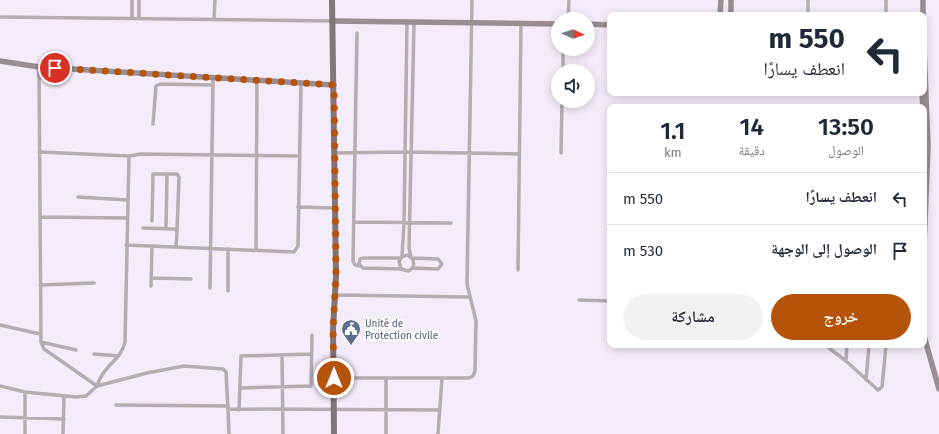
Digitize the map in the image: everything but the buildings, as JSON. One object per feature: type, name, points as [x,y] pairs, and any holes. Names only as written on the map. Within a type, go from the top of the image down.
[{"type":"main road","points":[[332,0],[335,208],[334,434]]},
{"type":"street","points":[[132,0],[132,18]]},
{"type":"street","points":[[139,0],[139,18]]},
{"type":"street","points":[[214,19],[215,0]]},
{"type":"street","points":[[334,378],[469,378],[475,373],[476,321],[467,284],[472,0]]},
{"type":"street","points":[[568,12],[569,0]]},
{"type":"street","points":[[720,12],[721,0]]},
{"type":"street","points":[[731,0],[731,12]]},
{"type":"street","points":[[808,0],[808,12]]},
{"type":"street","points":[[886,0],[886,12]]},
{"type":"street","points":[[923,0],[923,12]]},
{"type":"street","points":[[0,17],[551,24]]},
{"type":"street","points":[[401,269],[399,264],[401,258],[404,223],[407,22]]},
{"type":"street","points":[[412,268],[414,263],[409,248],[414,22]]},
{"type":"street","points":[[518,270],[521,24]]},
{"type":"street","points":[[595,24],[607,25]]},
{"type":"street","points":[[357,33],[353,261],[355,265],[363,268],[401,269],[405,271],[412,268],[438,269],[442,264],[438,259],[412,258],[407,255],[401,258],[364,258],[360,261],[360,266]]},
{"type":"street","points":[[0,61],[39,67],[334,85]]},
{"type":"street","points":[[39,67],[40,334],[44,349],[97,386],[147,373],[184,366],[223,369],[226,372],[229,434]]},
{"type":"street","points":[[406,75],[412,76]]},
{"type":"street","points":[[210,288],[213,78]]},
{"type":"street","points":[[256,250],[257,80]]},
{"type":"street","points":[[153,124],[156,86],[160,84],[213,85]]},
{"type":"street","points":[[126,245],[290,252],[296,250],[298,246],[301,84]]},
{"type":"street","points":[[561,153],[562,108]]},
{"type":"street","points":[[927,122],[927,171]]},
{"type":"street","points":[[39,152],[129,156],[141,154],[300,156]]},
{"type":"street","points":[[334,153],[411,152],[519,154]]},
{"type":"street","points":[[0,386],[25,392],[64,396],[86,396],[97,386],[102,374],[124,350],[126,218],[129,156]]},
{"type":"street","points":[[152,222],[152,176],[155,173],[177,174],[179,177],[176,247]]},
{"type":"street","points":[[166,228],[167,174]]},
{"type":"street","points":[[78,197],[127,200]]},
{"type":"street","points":[[298,207],[335,208]]},
{"type":"street","points":[[40,217],[126,218]]},
{"type":"street","points":[[354,222],[451,223]]},
{"type":"street","points":[[143,228],[166,228],[177,231]]},
{"type":"street","points":[[152,246],[152,286]]},
{"type":"street","points":[[228,249],[228,292]]},
{"type":"street","points":[[152,278],[191,279]]},
{"type":"street","points":[[40,285],[94,283]]},
{"type":"street","points":[[335,295],[469,296]]},
{"type":"street","points":[[579,300],[607,301]]},
{"type":"street","points":[[0,325],[40,334]]},
{"type":"street","points":[[240,388],[311,386],[312,335]]},
{"type":"street","points":[[41,342],[76,350]]},
{"type":"street","points":[[927,347],[939,389]]},
{"type":"street","points":[[829,348],[846,361],[875,390],[882,388],[886,348]]},
{"type":"street","points":[[846,361],[847,348]]},
{"type":"street","points":[[866,380],[869,348]]},
{"type":"street","points":[[94,354],[118,356]]},
{"type":"street","points":[[239,410],[241,356],[312,354]]},
{"type":"street","points":[[282,355],[283,434]]},
{"type":"street","points":[[386,378],[386,434]]},
{"type":"street","points":[[438,434],[442,378]]},
{"type":"street","points":[[25,392],[25,434]]},
{"type":"street","points":[[63,434],[64,396]]},
{"type":"street","points":[[116,405],[228,408],[239,410],[440,410]]},
{"type":"street","points":[[0,417],[64,419]]},
{"type":"place","name":"Unité de Protection civile","points":[[351,346]]},
{"type":"route","points":[[55,68],[334,85],[336,276],[333,329],[334,378]]}]
